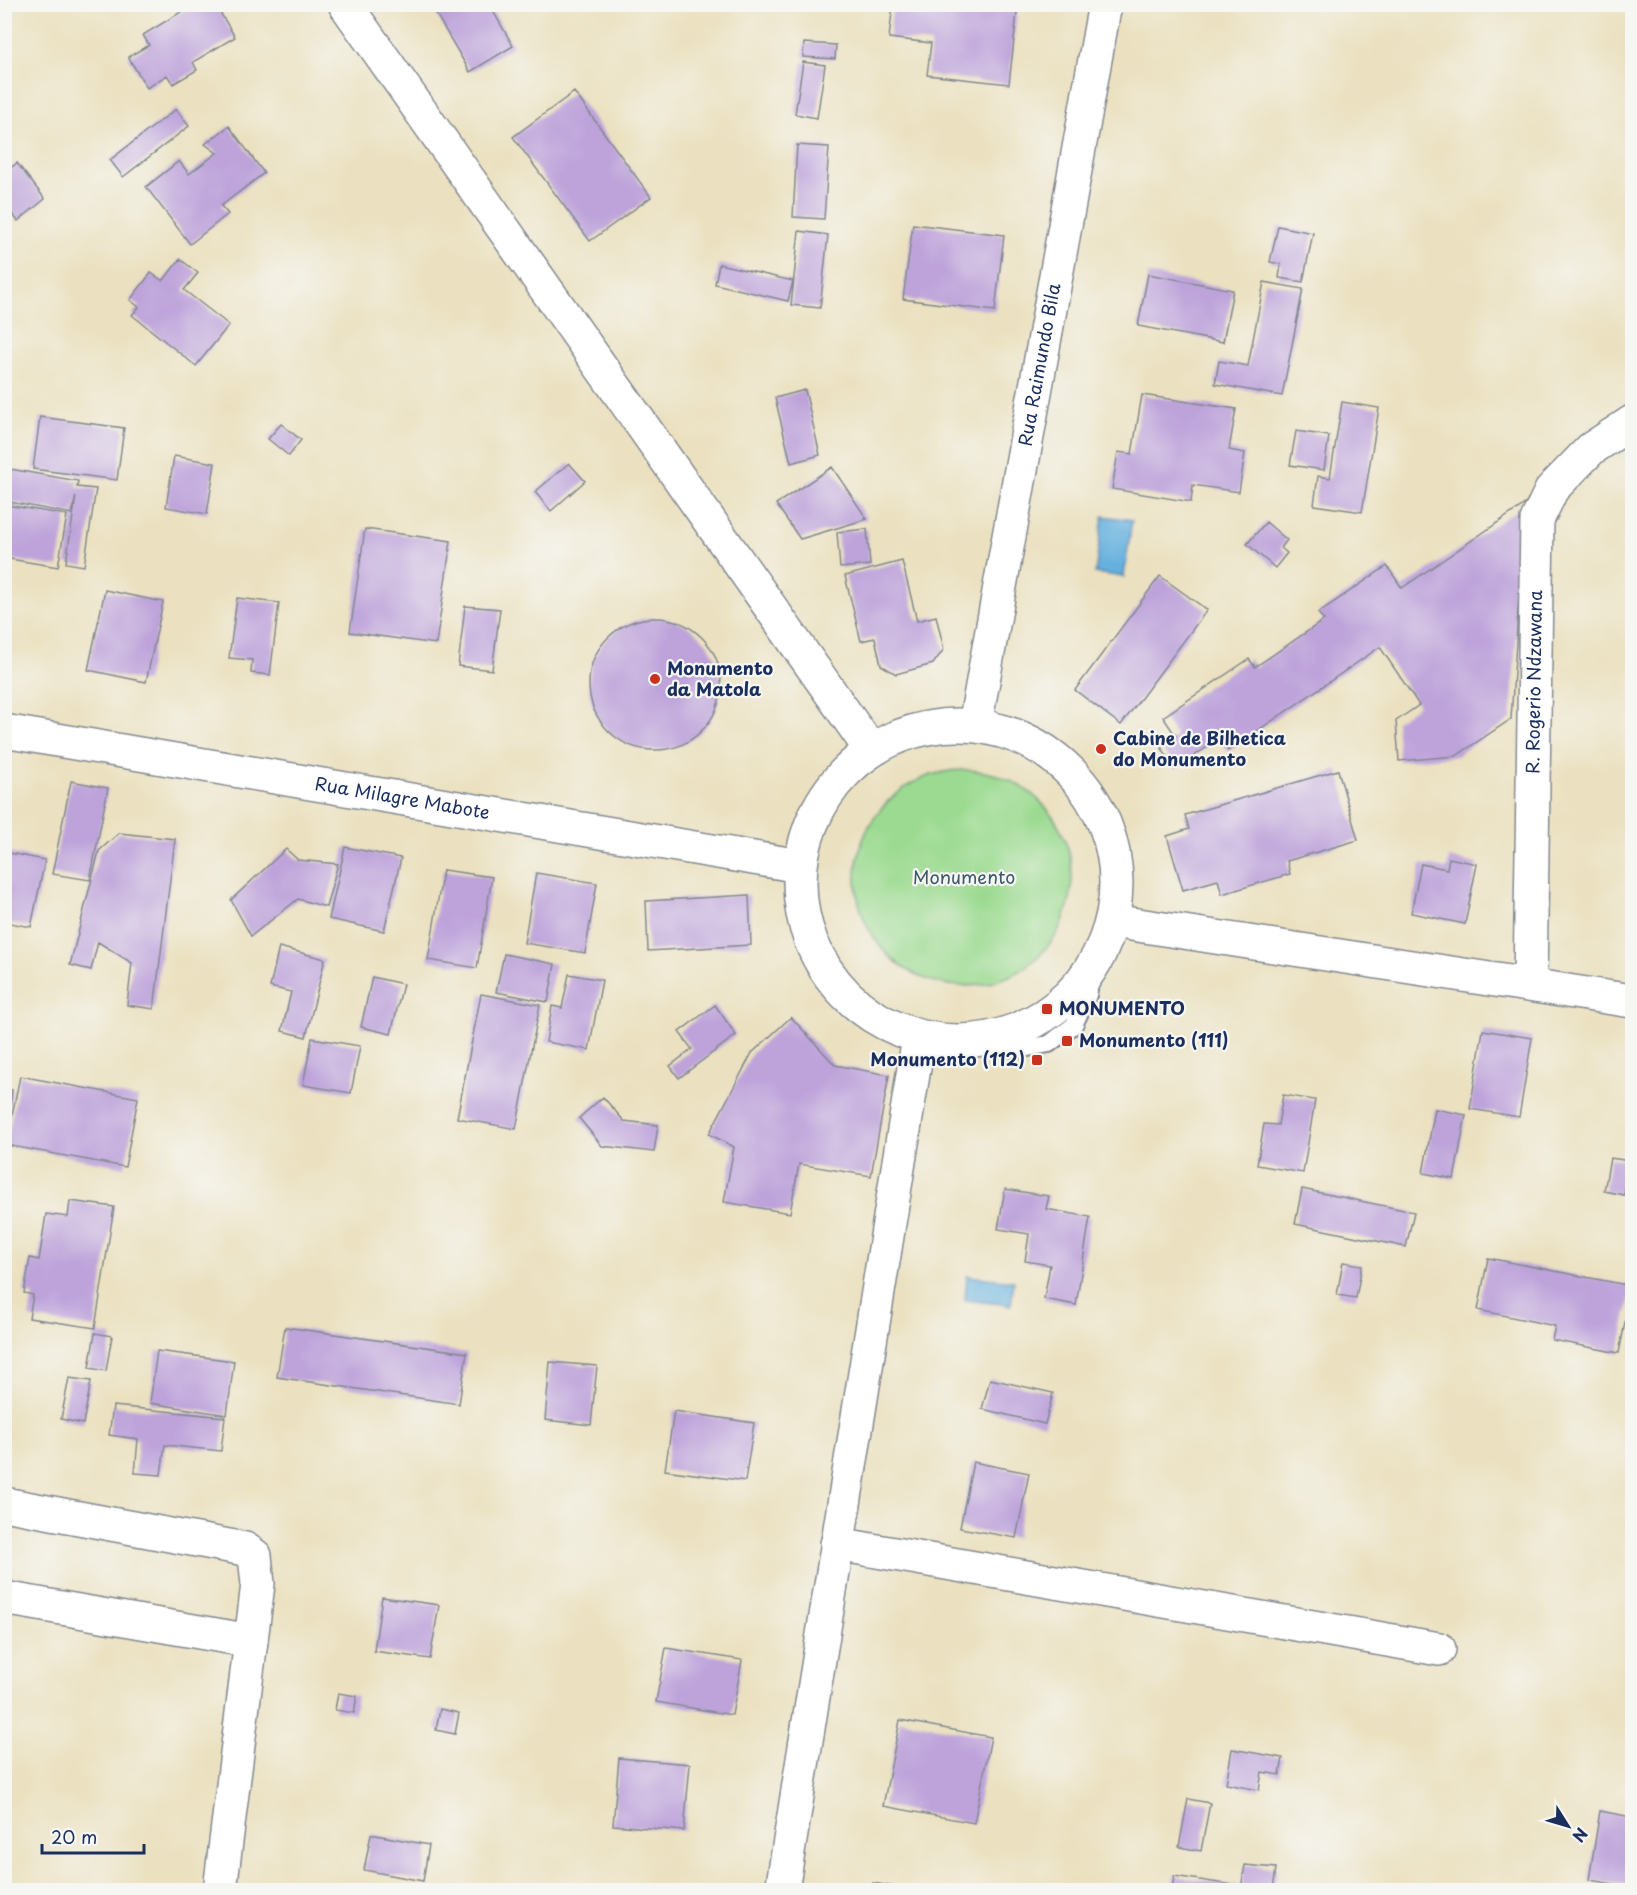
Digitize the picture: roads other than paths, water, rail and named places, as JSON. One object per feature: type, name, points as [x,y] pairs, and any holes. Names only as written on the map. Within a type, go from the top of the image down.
[{"type":"street","points":[[345,4],[871,750]]},
{"type":"street","name":"Rua Raimundo Bila","points":[[975,725],[1104,4]]},
{"type":"street","name":"R. Rogerio Ndzawana","points":[[1530,985],[1537,520],[1552,489],[1591,449],[1632,422]]},
{"type":"street","points":[[975,725],[1018,736],[1057,759],[1088,791],[1108,832],[1117,876],[1112,921],[1104,945],[1093,966],[1072,993],[1047,1014],[1018,1030],[986,1040],[952,1042],[919,1037],[876,1020],[841,992],[815,954],[801,911],[800,866],[812,821],[836,782],[871,750],[920,729],[975,725]]},
{"type":"street","name":"Rua Milagre Mabote","points":[[4,731],[800,866]]},
{"type":"street","points":[[1112,921],[1632,1001]]},
{"type":"street","points":[[782,1890],[919,1037]]},
{"type":"street","points":[[4,1504],[245,1549],[255,1556],[258,1584],[220,1890]]},
{"type":"street","points":[[837,1544],[1439,1649]]},
{"type":"street","points":[[4,1598],[251,1641]]},
{"type":"water","points":[[1103,516],[1132,520],[1124,577],[1095,573]]},
{"type":"water","points":[[967,1276],[1014,1281],[1011,1305],[965,1300]]},
{"type":"place","name":"Monumento da Matola","points":[[655,679]]},
{"type":"place","name":"Cabine de Bilhetica do Monumento","points":[[1101,749]]},
{"type":"place","name":"MONUMENTO","points":[[1047,1009]]},
{"type":"place","name":"Monumento (111)","points":[[1067,1041]]},
{"type":"place","name":"Monumento (112)","points":[[1037,1060]]},
{"type":"park label","name":"Monumento","points":[[964,878]]}]
